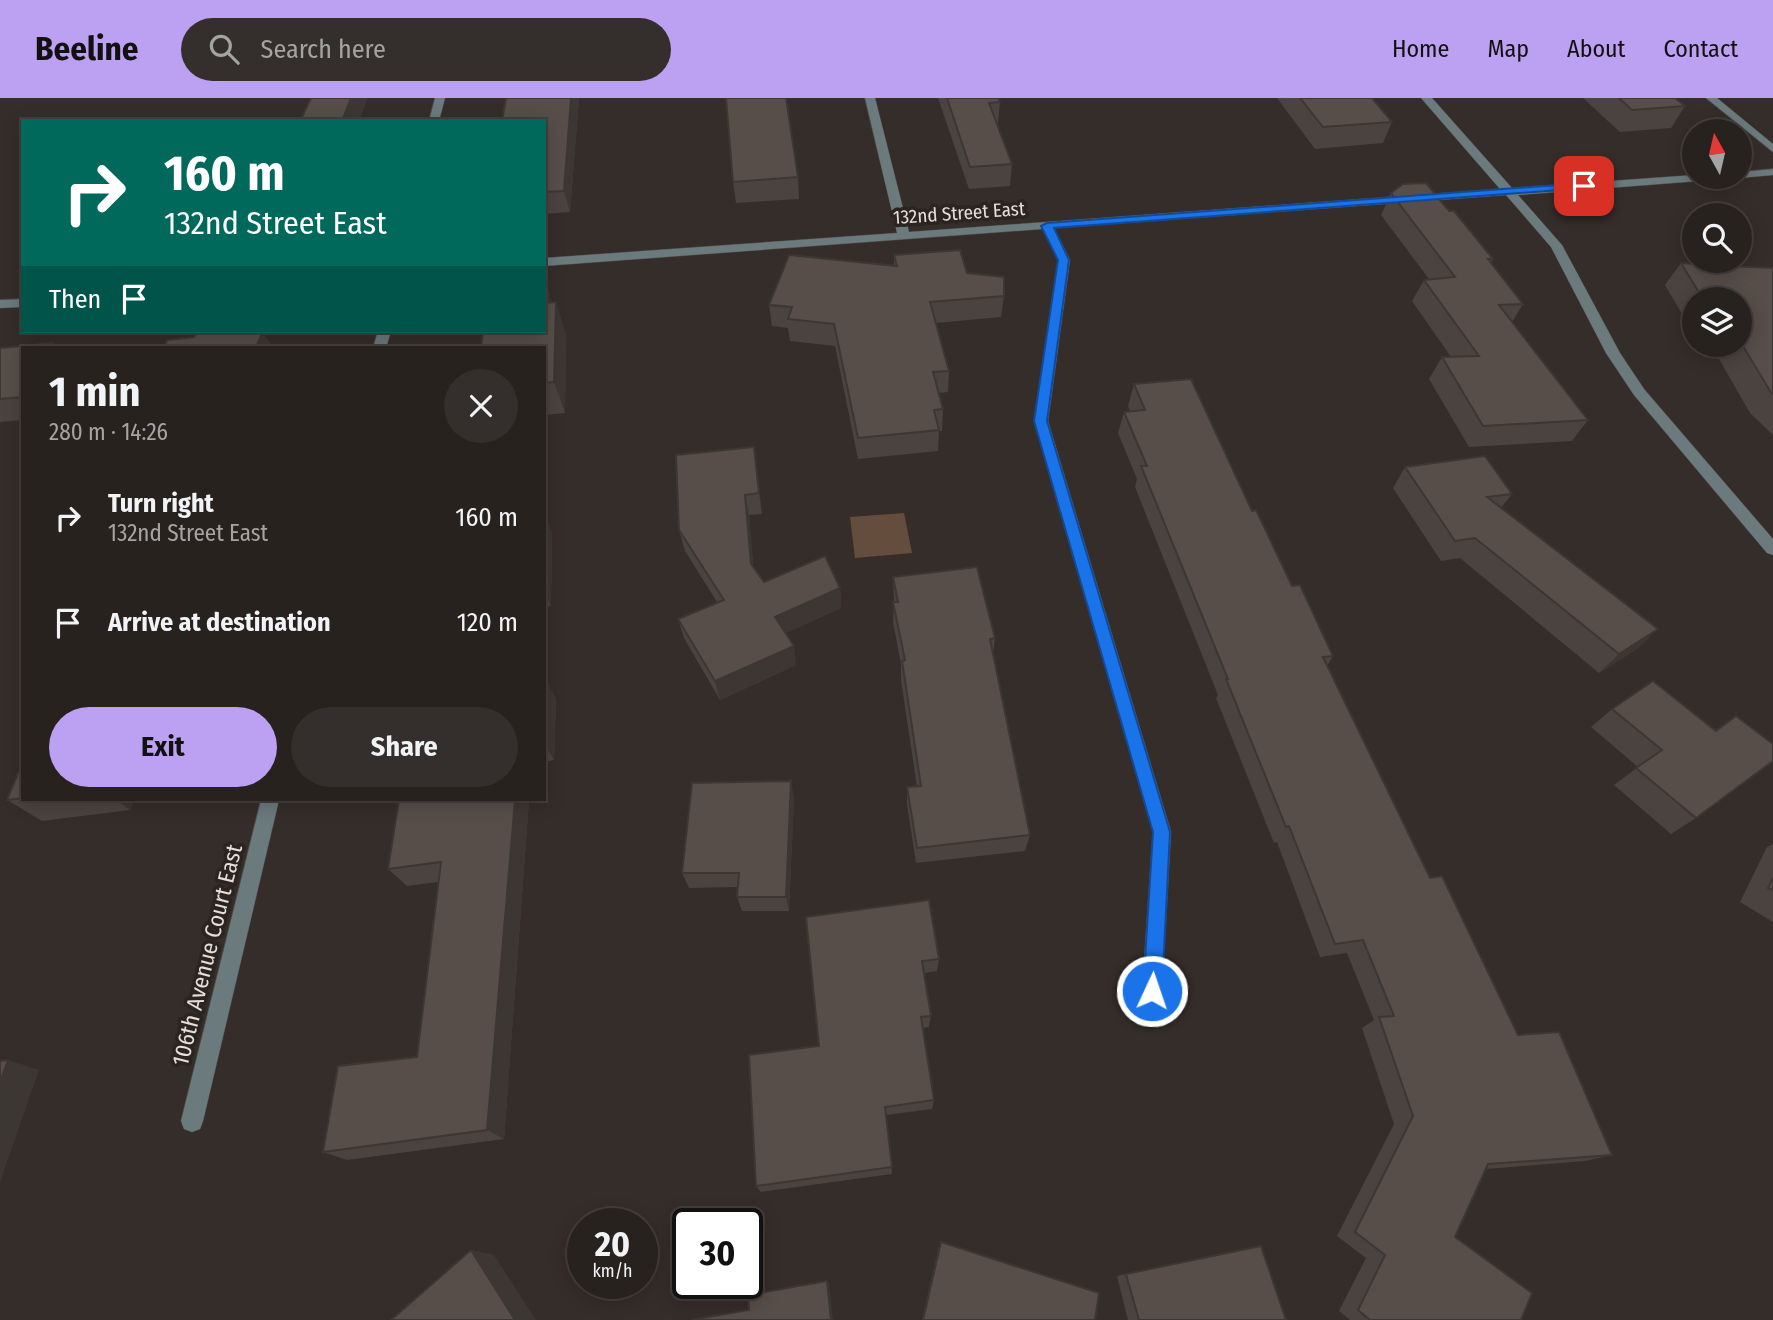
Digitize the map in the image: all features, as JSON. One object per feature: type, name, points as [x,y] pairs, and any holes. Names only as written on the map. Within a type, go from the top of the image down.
[{"type":"street","points":[[435,119],[440,98]]},
{"type":"street","points":[[870,98],[904,236]]},
{"type":"street","points":[[1426,98],[1556,245],[1572,269],[1621,366],[1773,550]]},
{"type":"street","points":[[1711,98],[1773,149]]},
{"type":"street","points":[[1752,174],[1773,172]]},
{"type":"street","name":"132nd Street East","points":[[546,262],[1682,179]]},
{"type":"street","points":[[1047,226],[1064,260],[1041,421],[1162,832],[1152,991]]},
{"type":"street","points":[[0,304],[21,303]]},
{"type":"street","name":"106th Avenue Court East","points":[[192,1121],[270,801]]},
{"type":"shaded area","points":[[904,513],[912,553],[855,558],[850,517]]},
{"type":"building","points":[[311,98],[351,98],[343,119],[301,119]]},
{"type":"building","points":[[506,98],[571,98],[564,191],[546,192],[546,119],[502,119]]},
{"type":"building","points":[[726,98],[786,98],[798,177],[733,182]]},
{"type":"building","points":[[947,98],[998,98],[1000,102],[989,103],[1012,164],[970,167]]},
{"type":"building","points":[[1300,98],[1372,98],[1392,122],[1323,127]]},
{"type":"building","points":[[1619,98],[1675,98],[1685,106],[1632,110]]},
{"type":"building","points":[[1426,183],[1449,211],[1454,211],[1493,259],[1488,259],[1523,304],[1499,305],[1588,420],[1483,426],[1442,357],[1479,356],[1424,280],[1455,277],[1391,193],[1403,184]]},
{"type":"building","points":[[960,250],[967,273],[1004,277],[1004,296],[930,302],[949,371],[933,372],[943,409],[934,410],[939,430],[858,438],[834,324],[788,319],[792,307],[769,305],[789,255],[897,266],[894,255]]},
{"type":"building","points":[[1752,267],[1773,268],[1773,394],[1750,357],[1752,357],[1752,287],[1696,287],[1687,273],[1752,273]]},
{"type":"building","points":[[556,302],[554,382],[546,383],[546,346],[481,346],[483,333],[546,333],[546,303]]},
{"type":"building","points":[[196,333],[262,333],[257,346],[165,346],[167,340],[194,337]]},
{"type":"building","points":[[52,343],[50,346],[21,346],[21,397],[0,399],[0,348]]},
{"type":"building","points":[[1191,379],[1252,511],[1256,510],[1292,586],[1300,585],[1333,656],[1323,657],[1430,878],[1442,876],[1518,1035],[1559,1032],[1612,1155],[1488,1164],[1455,1237],[1532,1293],[1521,1320],[1370,1320],[1358,1310],[1385,1255],[1355,1232],[1413,1116],[1379,1017],[1394,1016],[1363,940],[1335,944],[1141,466],[1147,466],[1124,412],[1145,410],[1134,384]]},
{"type":"building","points":[[754,447],[759,493],[745,495],[751,564],[764,582],[825,556],[840,588],[775,617],[794,646],[715,681],[678,619],[724,600],[679,530],[676,455]]},
{"type":"building","points":[[1485,456],[1512,494],[1487,497],[1658,629],[1619,654],[1475,538],[1455,541],[1405,467]]},
{"type":"building","points":[[977,567],[995,638],[990,639],[1030,835],[917,848],[907,787],[921,786],[902,661],[905,660],[893,602],[898,602],[893,577]]},
{"type":"building","points":[[1653,681],[1716,731],[1736,716],[1773,744],[1773,761],[1696,818],[1636,768],[1662,750],[1612,709]]},
{"type":"building","points":[[21,766],[21,798],[7,800]]},
{"type":"building","points":[[791,781],[786,897],[737,897],[739,873],[682,873],[692,783]]},
{"type":"building","points":[[399,801],[515,801],[487,1130],[323,1152],[338,1066],[417,1057],[441,862],[388,869]]},
{"type":"building","points":[[929,900],[939,959],[922,961],[931,1016],[921,1017],[934,1100],[885,1107],[892,1167],[756,1186],[749,1055],[819,1046],[806,917]]},
{"type":"building","points":[[8,1060],[0,1082],[0,1061]]},
{"type":"building","points":[[941,1242],[1099,1293],[1095,1320],[923,1320]]},
{"type":"building","points":[[1261,1246],[1286,1320],[1139,1320],[1126,1274]]},
{"type":"building","points":[[471,1250],[515,1320],[391,1320]]},
{"type":"building","points":[[827,1281],[831,1320],[691,1320],[749,1310],[748,1299],[763,1299],[763,1292]]},
{"type":"route","points":[[1152,991],[1162,832],[1041,421],[1064,260],[1047,226],[1584,186]]}]
